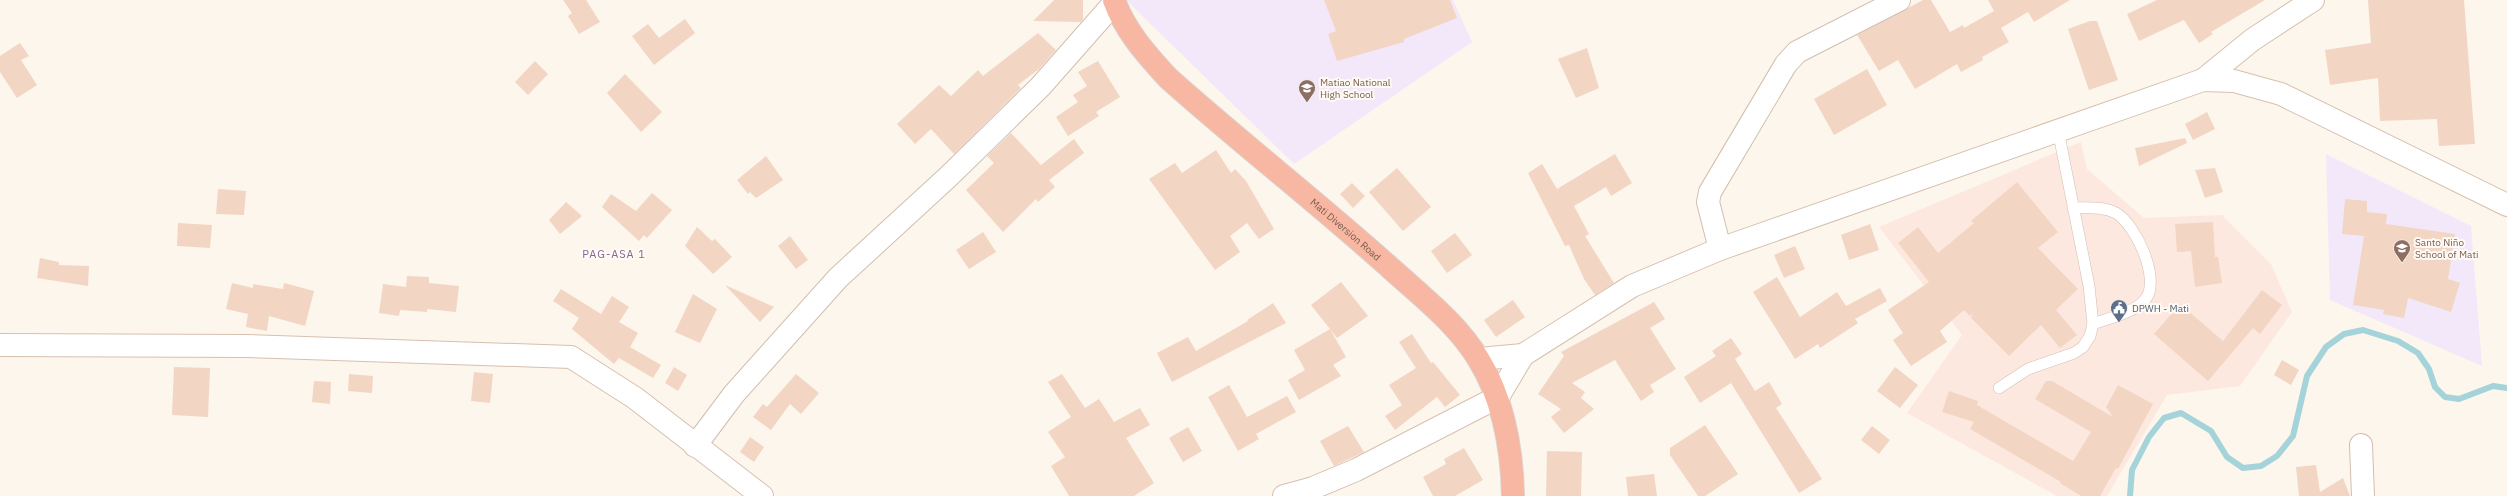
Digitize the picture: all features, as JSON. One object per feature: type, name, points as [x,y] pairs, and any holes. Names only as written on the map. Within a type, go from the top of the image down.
[{"type":"highway","name":"Mati Diversion Road","points":[[1115,1],[1122,19],[1142,50],[1168,78],[1400,277],[1454,327],[1479,359],[1498,397],[1507,431],[1513,496]]},
{"type":"street","points":[[1720,249],[1708,202],[1710,192],[1786,64],[1797,52],[1899,0]]},
{"type":"street","points":[[1284,496],[1314,488],[1356,470],[1498,397],[1523,355],[1632,286],[1720,249],[2203,80],[2252,40],[2313,0]]},
{"type":"street","points":[[696,446],[734,394],[838,278],[949,176],[1040,87],[1115,1]]},
{"type":"street","points":[[2203,80],[2234,81],[2281,94],[2507,205]]},
{"type":"street","points":[[0,345],[246,346],[571,357],[635,398],[762,496]]},
{"type":"street","points":[[1479,359],[1523,355]]},
{"type":"street","points":[[2362,445],[2363,496]]},
{"type":"lane","points":[[1999,388],[2028,369],[2074,353],[2083,347],[2090,336],[2093,324],[2089,286],[2058,130]]},
{"type":"lane","points":[[2073,208],[2103,208],[2116,213],[2130,227],[2150,270],[2151,286],[2147,298],[2136,306],[2093,324]]},
{"type":"shaded area","name":"Matiao National High School","points":[[1126,0],[1453,0],[1472,42],[1294,164]]},
{"type":"shaded area","name":"DPWH - Mati","points":[[2081,142],[2087,169],[2144,218],[2222,215],[2271,264],[2292,312],[2240,386],[2167,395],[2107,496],[2057,496],[1907,413],[1962,335],[1879,227]]},
{"type":"shaded area","name":"Santo Niño School of Mati","points":[[2326,154],[2471,226],[2482,366],[2330,300]]},
{"type":"building","points":[[563,0],[586,0],[600,22],[579,34],[568,16],[572,13]]},
{"type":"building","points":[[1054,0],[1083,0],[1083,20],[1081,22],[1033,21]]},
{"type":"building","points":[[1324,0],[1450,0],[1457,18],[1404,39],[1404,42],[1337,61],[1328,34],[1336,31]]},
{"type":"building","points":[[1923,0],[1931,0],[1950,32],[1963,25],[1964,28],[1994,11],[1988,0],[2070,0],[2034,22],[2028,12],[2001,28],[2009,42],[1982,57],[1983,60],[1961,72],[1957,64],[1915,89],[1898,60],[1879,71],[1857,35]]},
{"type":"building","points":[[2157,0],[2265,0],[2211,32],[2213,34],[2199,43],[2184,20],[2139,41],[2127,14]]},
{"type":"building","points":[[2368,0],[2464,0],[2475,144],[2439,146],[2437,119],[2380,121],[2378,78],[2330,85],[2325,50],[2371,43]]},
{"type":"building","points":[[685,19],[695,33],[654,65],[632,36],[648,24],[659,38]]},
{"type":"building","points":[[2090,21],[2097,21],[2118,80],[2089,90],[2068,29]]},
{"type":"building","points":[[1038,33],[1056,50],[1039,69],[1018,85],[1021,88],[954,154],[931,129],[915,144],[897,124],[939,85],[951,96],[978,70],[983,76]]},
{"type":"building","points":[[20,43],[29,56],[21,60],[37,85],[17,98],[0,72],[0,56]]},
{"type":"building","points":[[1587,48],[1599,88],[1576,98],[1558,59]]},
{"type":"building","points":[[535,61],[548,74],[528,95],[515,82]]},
{"type":"building","points":[[1098,61],[1120,97],[1096,112],[1099,116],[1068,136],[1056,117],[1078,102],[1073,95],[1087,86],[1078,72]]},
{"type":"building","points":[[1867,69],[1887,105],[1834,135],[1814,99]]},
{"type":"building","points":[[625,74],[662,112],[641,132],[607,93]]},
{"type":"building","points":[[2207,112],[2215,129],[2193,140],[2185,124]]},
{"type":"building","points":[[1011,133],[1041,165],[1074,139],[1084,153],[1049,180],[1055,187],[1038,202],[1036,199],[1003,232],[966,190],[994,163],[987,156]]},
{"type":"building","points":[[2185,138],[2187,143],[2139,166],[2135,148]]},
{"type":"building","points":[[1216,150],[1231,173],[1235,169],[1246,181],[1274,229],[1259,239],[1247,223],[1230,236],[1240,252],[1215,270],[1149,179],[1175,163],[1182,173]]},
{"type":"building","points":[[1615,154],[1632,183],[1611,196],[1606,187],[1574,206],[1589,234],[1585,236],[1614,283],[1595,295],[1584,279],[1569,245],[1565,246],[1528,173],[1542,164],[1557,189]]},
{"type":"building","points":[[766,156],[783,180],[756,198],[750,192],[748,194],[737,180]]},
{"type":"building","points":[[1397,168],[1431,207],[1403,231],[1369,192]]},
{"type":"building","points":[[2215,168],[2223,192],[2205,198],[2195,170]]},
{"type":"building","points":[[2017,182],[2058,232],[2038,248],[2078,289],[2056,310],[2077,335],[2060,348],[2041,325],[2009,356],[1971,318],[1973,313],[1970,316],[1964,310],[1940,331],[1947,342],[1911,366],[1893,340],[1903,333],[1888,310],[1929,282],[1898,243],[1918,227],[1938,253],[1974,223],[1971,221]]},
{"type":"building","points":[[1352,183],[1365,196],[1353,208],[1340,194]]},
{"type":"building","points":[[218,189],[246,191],[244,215],[216,214]]},
{"type":"building","points":[[652,193],[672,210],[647,238],[644,235],[639,241],[602,207],[611,194],[636,211]]},
{"type":"building","points":[[2345,199],[2367,201],[2367,212],[2387,214],[2386,224],[2455,234],[2448,279],[2460,283],[2451,312],[2408,298],[2404,318],[2383,314],[2384,310],[2353,305],[2364,236],[2342,234]]},
{"type":"building","points":[[566,202],[582,216],[560,234],[549,220]]},
{"type":"building","points":[[2213,222],[2215,257],[2218,257],[2222,283],[2195,287],[2191,251],[2177,252],[2175,224]]},
{"type":"building","points":[[178,223],[212,225],[210,248],[177,246]]},
{"type":"building","points":[[1870,224],[1879,250],[1849,260],[1841,235]]},
{"type":"building","points":[[697,227],[712,241],[715,239],[732,257],[713,274],[685,246]]},
{"type":"building","points":[[983,232],[996,252],[969,269],[956,250]]},
{"type":"building","points":[[1455,233],[1472,255],[1447,273],[1431,251]]},
{"type":"building","points":[[790,236],[808,260],[796,269],[778,246]]},
{"type":"building","points":[[1795,246],[1805,269],[1784,278],[1774,255]]},
{"type":"building","points":[[40,258],[59,262],[59,265],[89,266],[88,286],[37,278]]},
{"type":"building","points":[[407,276],[429,277],[429,283],[459,286],[456,312],[427,309],[427,312],[400,310],[399,316],[379,313],[383,284],[406,287]]},
{"type":"building","points":[[1777,277],[1800,317],[1837,292],[1846,306],[1880,288],[1887,301],[1855,319],[1858,323],[1820,348],[1818,344],[1795,359],[1753,292]]},
{"type":"building","points":[[1341,282],[1368,316],[1337,338],[1311,305]]},
{"type":"building","points":[[232,283],[253,288],[253,284],[283,289],[284,283],[314,291],[305,326],[269,316],[267,331],[246,327],[248,314],[226,309]]},
{"type":"building","points":[[725,285],[774,307],[760,322]]},
{"type":"building","points":[[561,289],[601,314],[612,296],[629,307],[619,322],[638,333],[630,347],[661,365],[653,378],[619,358],[614,364],[572,329],[579,318],[553,301]]},
{"type":"building","points":[[2262,290],[2282,305],[2260,334],[2253,328],[2208,381],[2154,334],[2180,304],[2223,341]]},
{"type":"building","points":[[693,294],[717,309],[700,343],[675,332]]},
{"type":"building","points":[[1513,300],[1525,317],[1496,337],[1484,320]]},
{"type":"building","points":[[1654,302],[1665,319],[1650,328],[1676,369],[1650,385],[1654,392],[1641,401],[1615,360],[1572,383],[1585,392],[1581,398],[1594,409],[1564,433],[1551,417],[1561,409],[1538,394],[1564,356],[1561,352]]},
{"type":"building","points":[[1273,303],[1286,323],[1172,382],[1157,353],[1188,337],[1196,351],[1248,321],[1247,320]]},
{"type":"building","points":[[1330,329],[1346,357],[1333,365],[1341,376],[1299,400],[1288,380],[1305,370],[1294,350]]},
{"type":"building","points":[[1412,334],[1431,363],[1433,362],[1460,395],[1445,407],[1437,397],[1395,430],[1385,416],[1402,405],[1389,385],[1416,368],[1399,342]]},
{"type":"building","points":[[1731,338],[1742,354],[1735,359],[1755,391],[1769,382],[1782,404],[1776,408],[1822,479],[1799,493],[1731,383],[1700,403],[1684,377],[1716,356],[1712,351]]},
{"type":"building","points":[[2282,360],[2299,370],[2291,385],[2274,375]]},
{"type":"building","points":[[174,367],[210,368],[208,417],[172,415]]},
{"type":"building","points":[[674,367],[687,375],[678,391],[665,383]]},
{"type":"building","points":[[1895,367],[1918,385],[1900,408],[1877,391]]},
{"type":"building","points":[[474,372],[493,374],[490,403],[471,401]]},
{"type":"building","points":[[349,374],[373,376],[372,393],[348,391]]},
{"type":"building","points":[[796,374],[819,393],[801,414],[790,404],[771,430],[753,417],[763,404],[767,407]]},
{"type":"building","points":[[1062,374],[1085,408],[1099,399],[1114,422],[1140,408],[1150,425],[1126,438],[1154,483],[1134,496],[1069,496],[1051,466],[1065,457],[1048,432],[1071,417],[1048,382]]},
{"type":"building","points":[[314,381],[331,382],[330,404],[312,402]]},
{"type":"building","points":[[2046,381],[2052,381],[2113,417],[2106,407],[2118,385],[2153,404],[2118,469],[2116,468],[2100,496],[2081,496],[2060,483],[2061,482],[1970,429],[1974,422],[1942,412],[1949,391],[1978,401],[1977,405],[2073,461],[2091,432],[2035,399]]},
{"type":"building","points":[[1229,385],[1247,417],[1287,396],[1296,412],[1256,434],[1259,439],[1238,451],[1208,397]]},
{"type":"building","points":[[1705,425],[1738,474],[1705,496],[1698,496],[1670,455],[1670,448]]},
{"type":"building","points":[[1348,426],[1364,452],[1334,466],[1320,441]]},
{"type":"building","points":[[1872,426],[1890,440],[1879,454],[1861,440]]},
{"type":"building","points":[[1188,427],[1202,451],[1183,462],[1169,438]]},
{"type":"building","points":[[750,437],[764,447],[754,462],[740,452]]},
{"type":"building","points":[[1464,448],[1483,480],[1455,496],[1433,496],[1423,477],[1446,464],[1444,459]]},
{"type":"building","points":[[1547,451],[1582,452],[1581,496],[1546,496]]},
{"type":"building","points":[[2316,465],[2320,492],[2343,478],[2350,496],[2299,496],[2296,467]]},
{"type":"building","points":[[1654,474],[1657,496],[1628,496],[1626,477]]},
{"type":"waterway","points":[[2130,496],[2132,470],[2149,437],[2164,418],[2181,413],[2211,431],[2227,457],[2243,468],[2261,466],[2277,456],[2293,436],[2307,376],[2326,347],[2344,334],[2363,330],[2398,341],[2418,353],[2429,369],[2435,387],[2445,397],[2459,399],[2493,386],[2507,388]]},
{"type":"place","name":"Matiao National High School","points":[[1307,103]]},
{"type":"place","name":"Santo Niño School of Mati","points":[[2402,263]]},
{"type":"place","name":"DPWH - Mati","points":[[2119,323]]},
{"type":"district","name":"PAG-ASA 1","points":[[614,254]]}]
